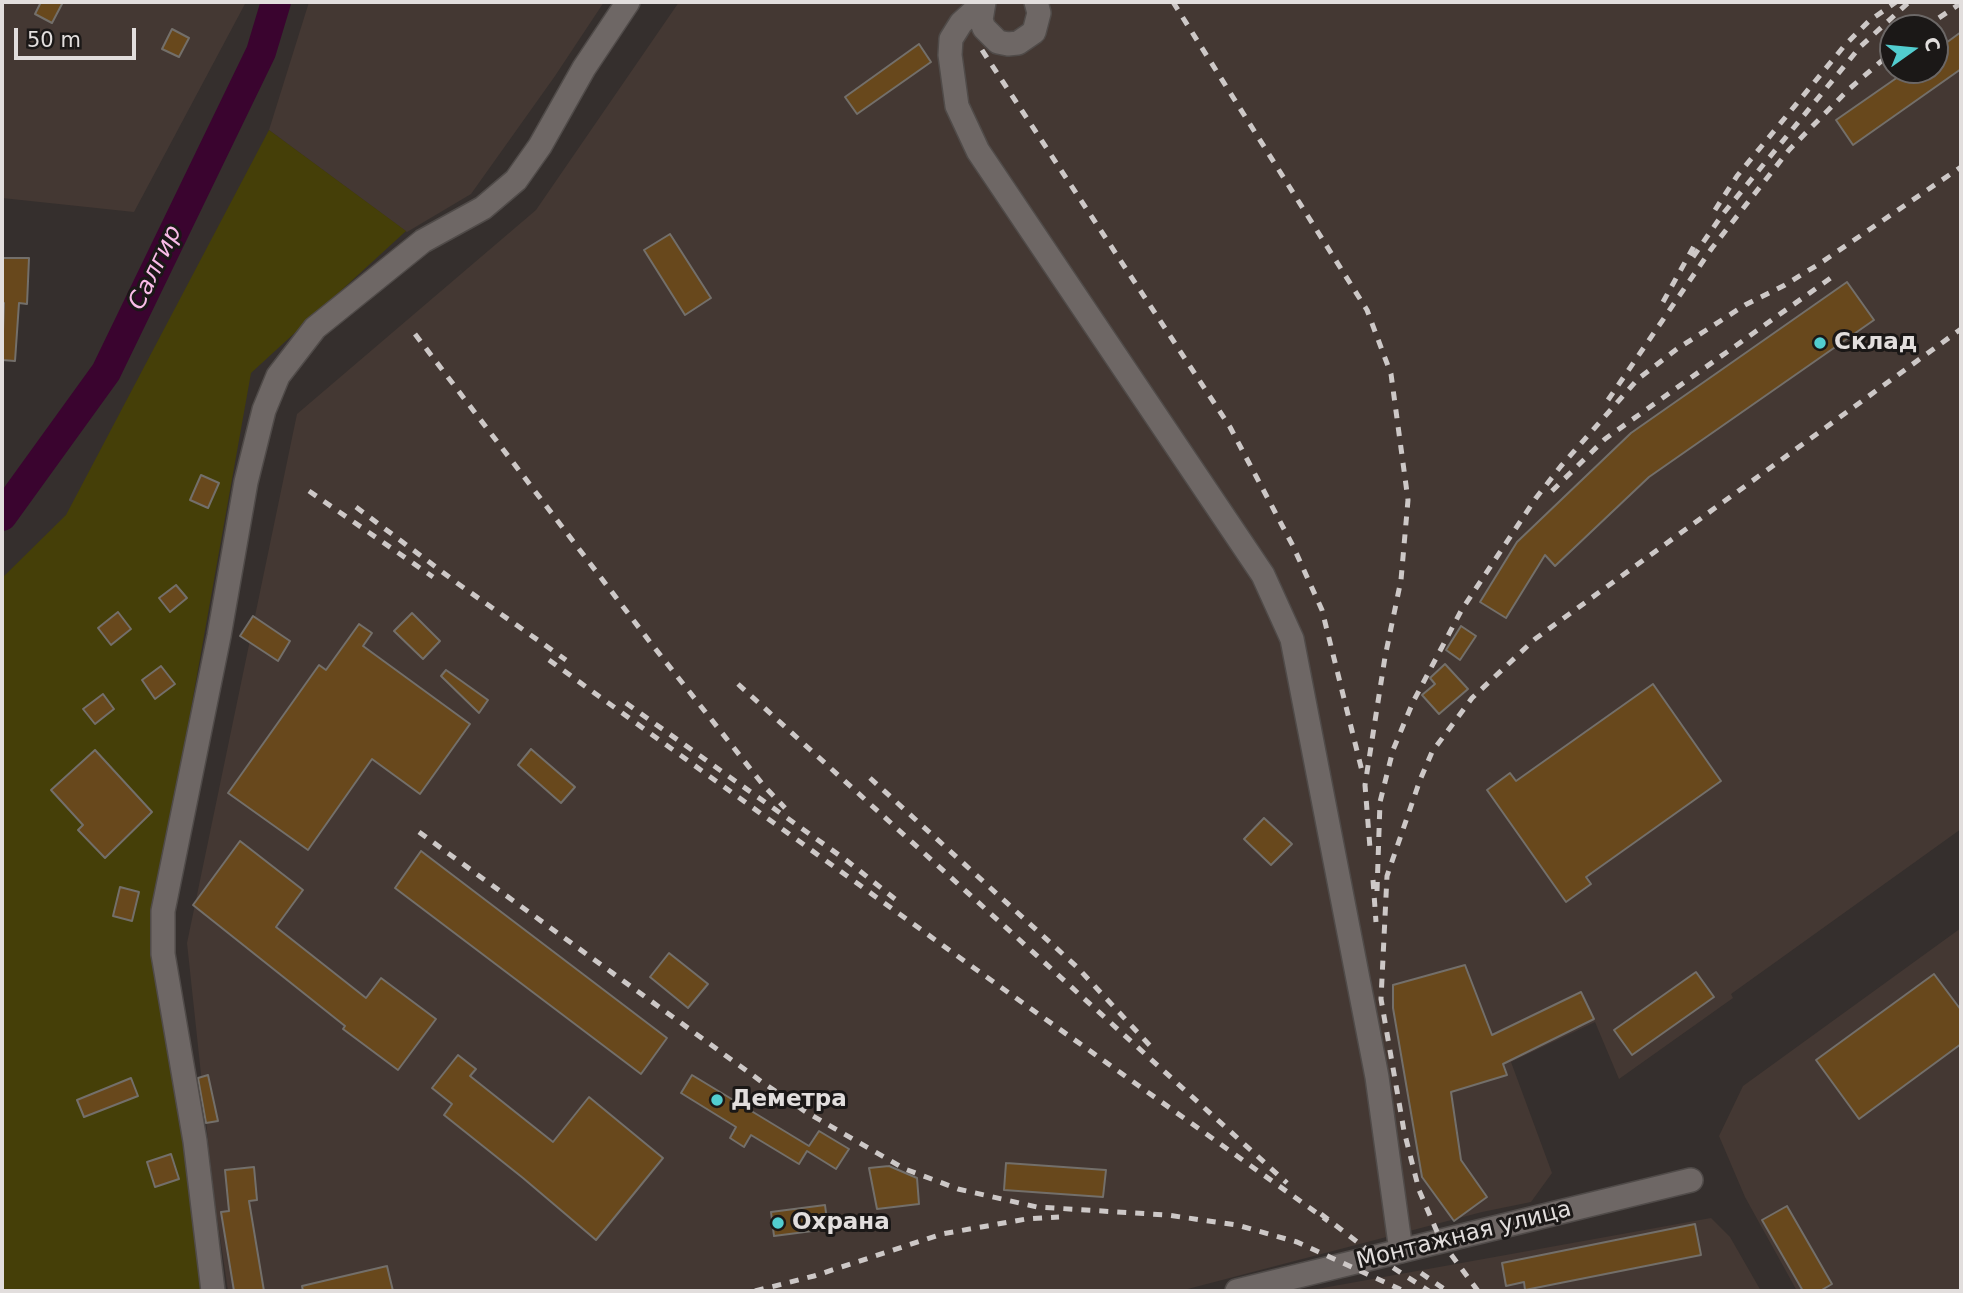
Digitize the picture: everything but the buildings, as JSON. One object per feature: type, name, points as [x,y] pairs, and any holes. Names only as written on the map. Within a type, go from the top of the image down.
[{"type":"street","points":[[213,1291],[195,1141],[163,954],[163,911],[219,636],[246,482],[264,410],[278,376],[315,328],[424,241],[483,208],[516,180],[540,146],[584,68],[628,2]]},
{"type":"street","points":[[1036,2],[1038,23],[1034,32],[1018,43],[998,42],[990,37],[981,20],[984,2],[961,23],[951,39],[950,55],[957,106],[978,151],[1263,575],[1292,639],[1377,1077],[1401,1251]]},
{"type":"street","name":"Монтажная улица","points":[[1237,1291],[1690,1180]]},
{"type":"shaded area","points":[[2,2],[246,2],[134,212],[2,198]]},
{"type":"shaded area","points":[[309,2],[604,2],[471,194],[407,232],[269,130]]},
{"type":"shaded area","points":[[679,2],[1961,2],[1961,829],[1731,994],[1733,998],[1619,1079],[1595,1022],[1511,1062],[1552,1173],[1531,1202],[1482,1212],[1180,1291],[228,1291],[214,1196],[187,943],[297,414],[536,210]]},
{"type":"shaded area","points":[[269,130],[406,231],[251,373],[152,927],[218,1291],[2,1291],[2,578],[66,515]]},
{"type":"shaded area","points":[[1961,928],[1961,1291],[1797,1291],[1745,1197],[1719,1136],[1743,1086]]},
{"type":"shaded area","points":[[1711,1218],[1730,1237],[1761,1291],[1306,1291]]},
{"type":"waterway","name":"Салгир","points":[[2,516],[106,372],[261,52],[276,2]]},
{"type":"railway","points":[[1173,2],[1367,310],[1391,374],[1408,500],[1401,580],[1385,657],[1365,785],[1370,848]]},
{"type":"railway","points":[[1715,210],[1737,176],[1845,45],[1869,21],[1896,2]]},
{"type":"railway","points":[[1693,257],[1722,215],[1860,47],[1909,2]]},
{"type":"railway","points":[[1945,14],[1961,3]]},
{"type":"railway","points":[[982,50],[1230,427],[1293,546],[1322,610],[1363,775]]},
{"type":"railway","points":[[1608,400],[1712,248],[1789,150],[1848,90],[1879,63]]},
{"type":"railway","points":[[1377,891],[1380,802],[1393,750],[1413,702],[1461,611],[1536,498],[1561,466],[1638,379],[1677,349],[1745,305],[1819,264],[1961,167]]},
{"type":"railway","points":[[1663,302],[1694,246]]},
{"type":"railway","points":[[1552,491],[1605,439],[1832,277]]},
{"type":"railway","points":[[1478,1291],[1441,1241],[1419,1190],[1404,1131],[1381,999],[1387,876],[1432,752],[1472,698],[1535,639],[1961,329]]},
{"type":"railway","points":[[415,334],[650,642],[764,786],[785,808]]},
{"type":"railway","points":[[309,491],[433,577]]},
{"type":"railway","points":[[356,507],[566,660]]},
{"type":"railway","points":[[549,660],[1328,1221]]},
{"type":"railway","points":[[738,684],[1287,1183]]},
{"type":"railway","points":[[626,703],[846,860],[895,899]]},
{"type":"railway","points":[[870,778],[1077,967],[1154,1050]]},
{"type":"railway","points":[[419,832],[762,1082],[806,1112],[905,1169],[958,1189],[1037,1207],[1167,1215],[1237,1225],[1297,1242],[1404,1291]]},
{"type":"railway","points":[[1373,880],[1376,922]]},
{"type":"railway","points":[[1321,1214],[1378,1258],[1429,1291]]},
{"type":"railway","points":[[755,1291],[814,1276],[942,1234],[1026,1219],[1059,1217]]},
{"type":"railway","points":[[1421,1273],[1447,1291]]},
{"type":"place","name":"Склад","points":[[1820,343]]},
{"type":"place","name":"Деметра","points":[[717,1100]]},
{"type":"place","name":"Охрана","points":[[778,1223]]}]
